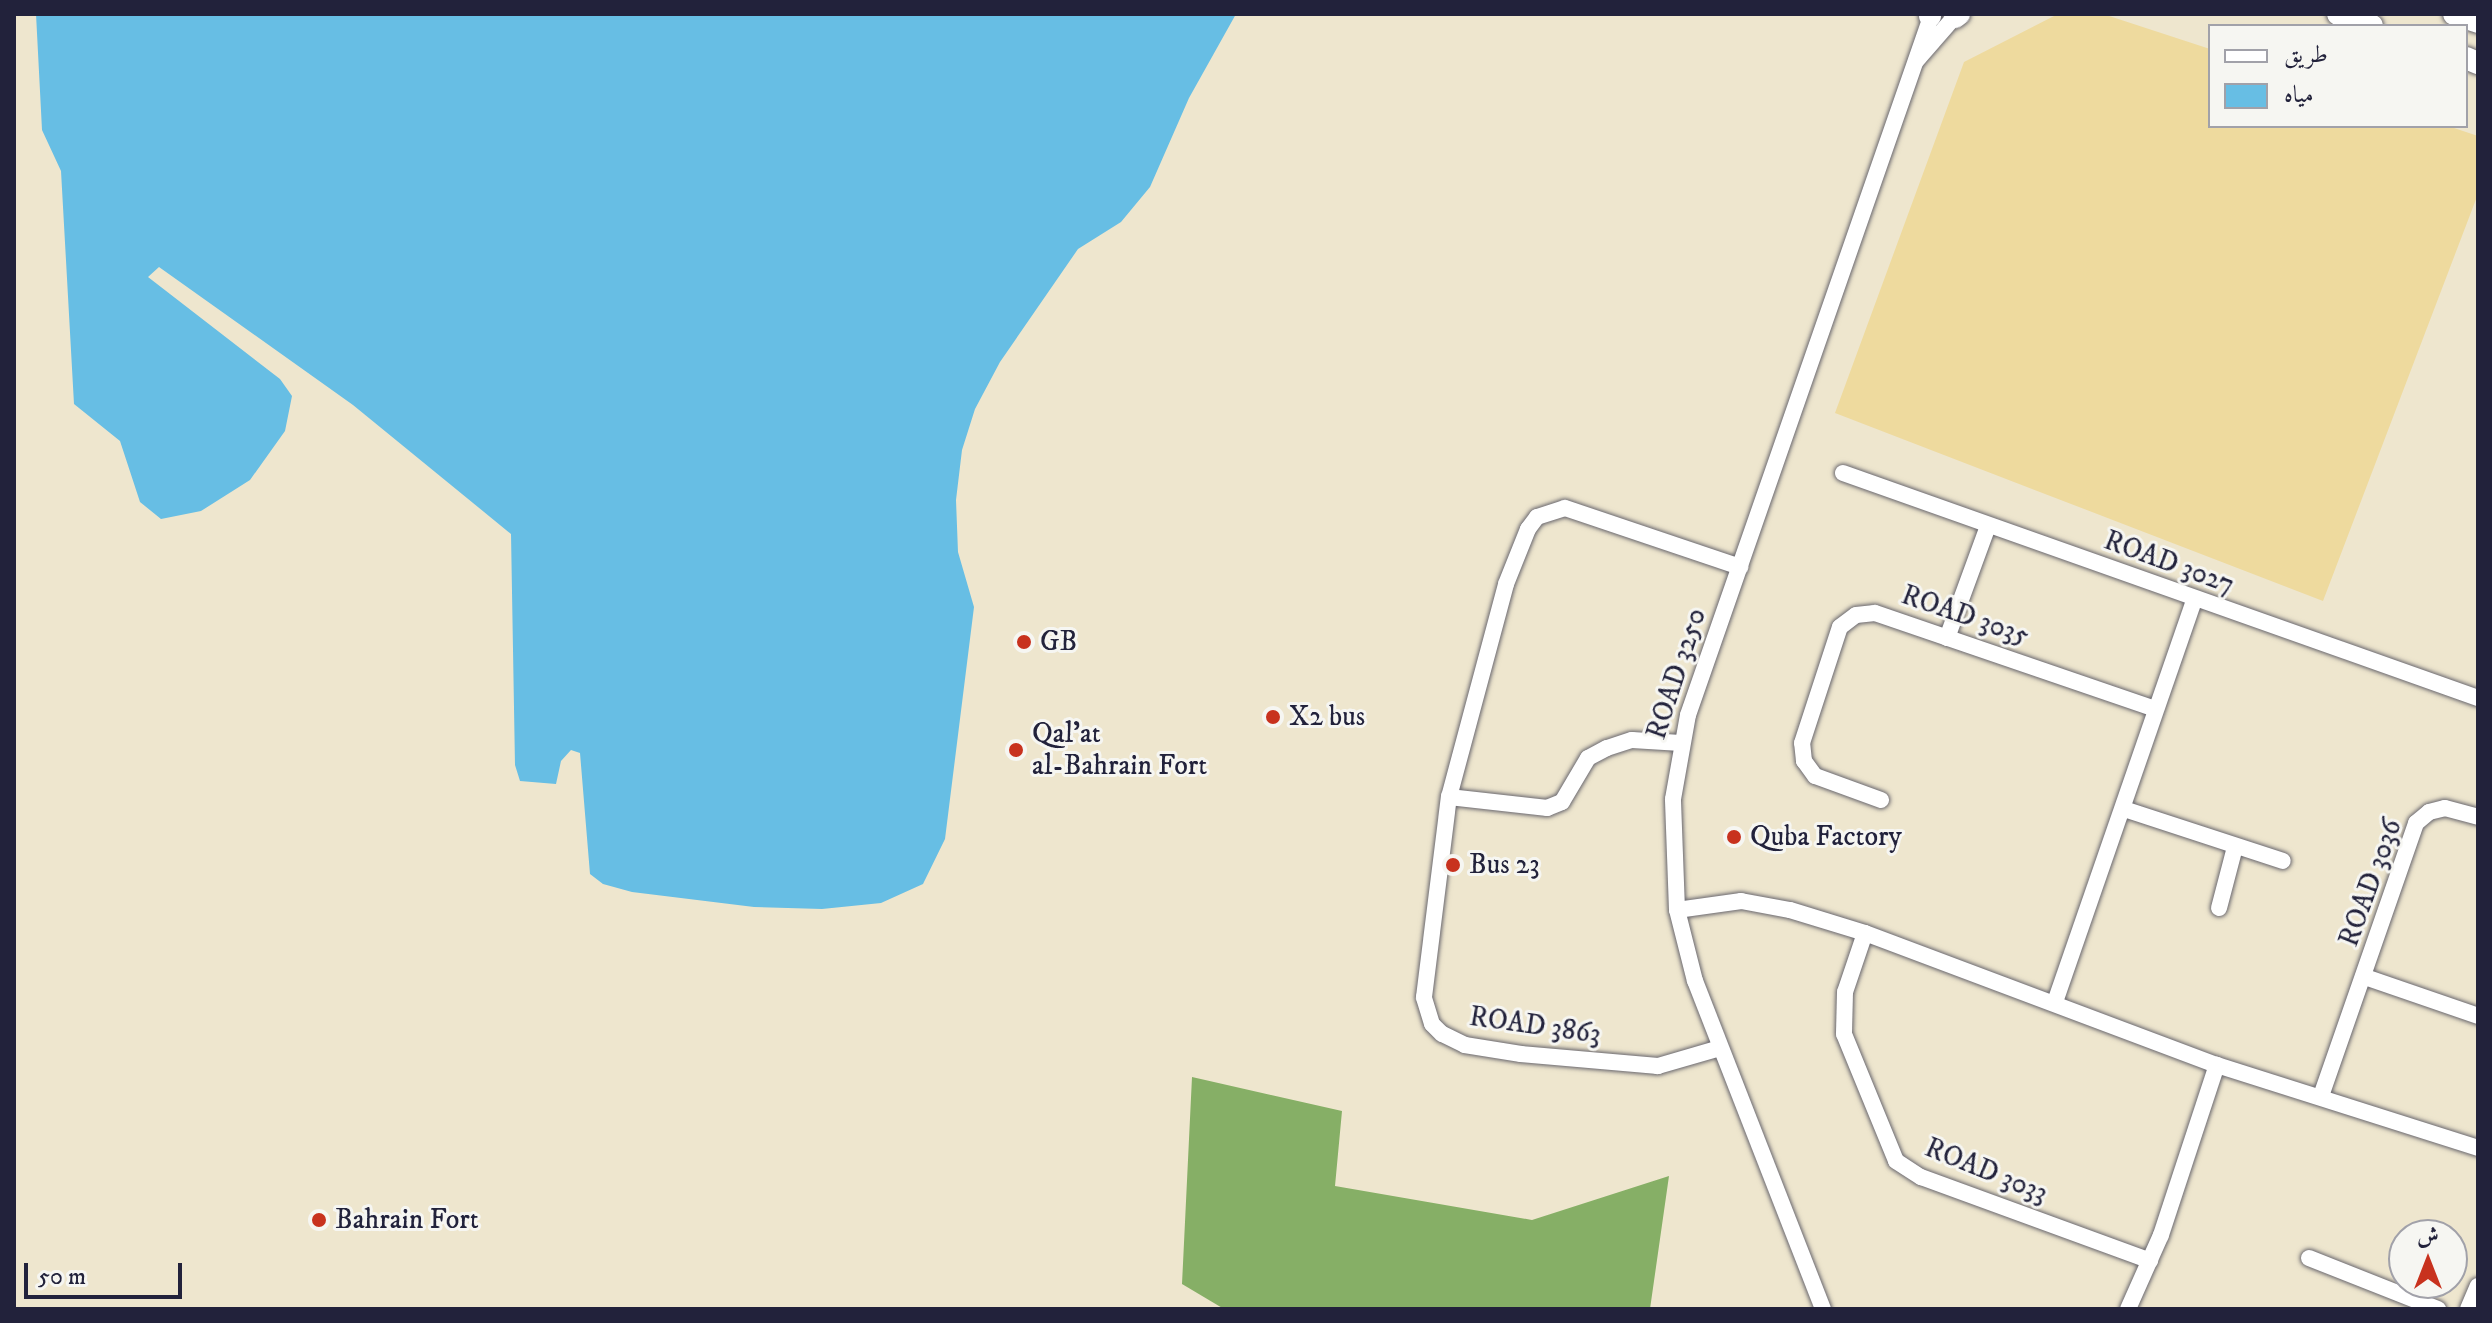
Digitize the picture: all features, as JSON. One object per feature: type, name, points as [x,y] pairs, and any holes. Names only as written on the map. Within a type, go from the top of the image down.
[{"type":"street","points":[[2338,14],[2366,24]]},
{"type":"street","points":[[2454,14],[2478,22]]},
{"type":"street","name":"ROAD 3250","points":[[1823,1309],[1720,1048],[1677,910],[1672,823],[1681,743],[1931,15]]},
{"type":"street","name":"ROAD 3250","points":[[1917,60],[1957,15]]},
{"type":"street","name":"ROAD 3027","points":[[1843,473],[2194,600],[2478,698]]},
{"type":"street","name":"ROAD 3863","points":[[1720,1048],[1678,1063],[1633,1066],[1465,1045],[1442,1034],[1432,1024],[1424,997],[1449,797],[1506,584],[1537,517],[1550,510],[1579,511],[1740,567]]},
{"type":"street","points":[[1947,638],[1988,526]]},
{"type":"street","points":[[2055,1002],[2194,600]]},
{"type":"street","name":"ROAD 3035","points":[[1881,800],[1815,776],[1804,761],[1802,743],[1840,627],[1856,615],[1875,613],[2155,709]]},
{"type":"street","points":[[1449,797],[1547,808],[1562,802],[1588,758],[1607,748],[1632,740],[1681,743]]},
{"type":"street","name":"ROAD 3036","points":[[2321,1096],[2365,977],[2416,823],[2429,812],[2445,808],[2478,817]]},
{"type":"street","points":[[2124,809],[2283,861]]},
{"type":"street","points":[[2219,908],[2235,847]]},
{"type":"street","points":[[1677,910],[1717,902],[1762,903],[1865,933],[2217,1065],[2478,1148]]},
{"type":"street","name":"ROAD 3033","points":[[1865,933],[1845,992],[1844,1034],[1896,1161],[1921,1177],[2150,1261]]},
{"type":"street","name":"ROAD 3036","points":[[2365,977],[2478,1016]]},
{"type":"street","points":[[2128,1309],[2150,1261],[2217,1065]]},
{"type":"street","points":[[2309,1258],[2438,1309]]},
{"type":"street","points":[[2468,1309],[2478,1286]]},
{"type":"green space","points":[[1192,1077],[1342,1111],[1335,1186],[1532,1220],[1669,1176],[1650,1309],[1224,1309],[1182,1284]]},
{"type":"sand","points":[[2058,14],[2103,14],[2208,48],[2208,128],[2454,128],[2478,136],[2478,194],[2323,601],[1835,413],[1964,62]]},
{"type":"water","points":[[36,14],[1236,14],[1189,98],[1150,187],[1121,222],[1078,249],[1000,362],[975,409],[962,450],[956,500],[958,552],[974,607],[945,839],[923,884],[881,903],[822,909],[754,907],[632,892],[603,884],[590,874],[580,753],[571,750],[561,761],[556,784],[520,781],[515,765],[511,534],[353,405],[159,267],[148,277],[280,379],[292,396],[285,431],[250,480],[201,511],[161,519],[140,502],[120,441],[74,404],[61,171],[42,130]]},
{"type":"place","name":"GB","points":[[1024,642]]},
{"type":"place","name":"X2 bus","points":[[1273,717]]},
{"type":"place","name":"Qal'at al-Bahrain Fort","points":[[1016,750]]},
{"type":"place","name":"Quba Factory","points":[[1734,837]]},
{"type":"place","name":"Bus 23","points":[[1453,865]]},
{"type":"place","name":"Bahrain Fort","points":[[319,1220]]}]
